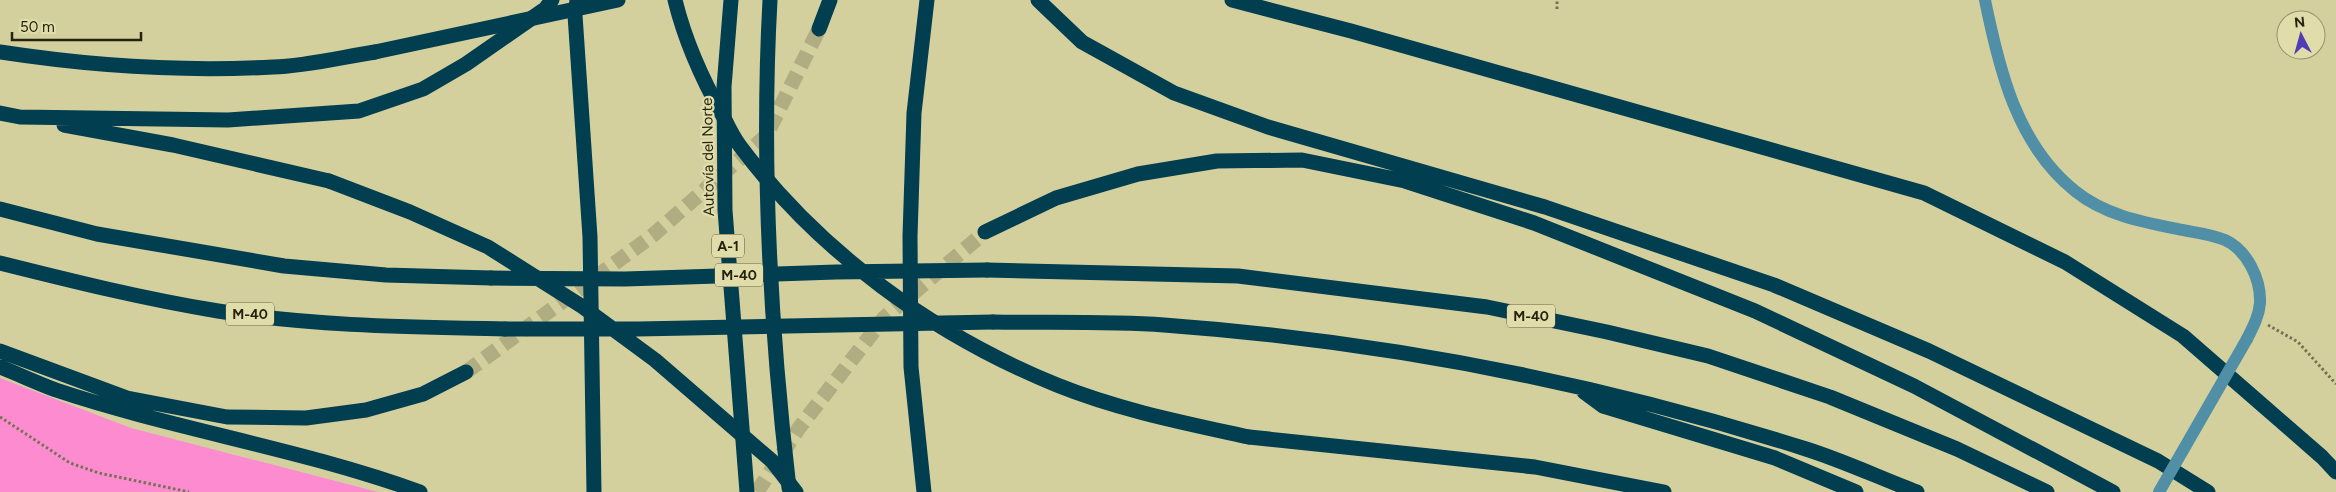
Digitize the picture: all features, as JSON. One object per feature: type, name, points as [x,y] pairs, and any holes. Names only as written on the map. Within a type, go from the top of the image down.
[{"type":"highway","points":[[20,117],[228,120],[359,111],[422,89],[466,64],[544,9],[552,0]]},
{"type":"highway","points":[[577,0],[575,15],[590,237],[594,492]]},
{"type":"highway","points":[[0,52],[60,61],[166,69],[275,67],[375,52],[618,0]]},
{"type":"highway","points":[[675,0],[682,30],[706,87],[739,145],[790,206],[831,246],[894,296],[977,347],[1057,385],[1145,414],[1249,437],[1535,468],[1664,492]]},
{"type":"highway","name":"Autovía del Norte","points":[[731,0],[724,87],[725,210],[747,492]]},
{"type":"highway","points":[[770,0],[766,93],[767,214],[780,405],[790,492]]},
{"type":"highway","points":[[819,29],[830,0]]},
{"type":"highway","points":[[924,492],[911,367],[910,236],[914,112],[927,0]]},
{"type":"highway","points":[[1038,0],[1082,42],[1174,93],[1268,127],[1545,207],[1774,285],[1938,355],[2158,461],[2208,492]]},
{"type":"highway","points":[[1232,0],[1351,31],[1924,193],[2065,262],[2183,336],[2322,457],[2336,472]]},
{"type":"highway","points":[[0,44],[60,61]]},
{"type":"highway","points":[[0,113],[173,145],[329,181],[410,212],[488,247],[583,306],[655,360],[772,461],[796,492]]},
{"type":"highway","points":[[985,232],[1056,198],[1138,174],[1217,160],[1302,160],[1405,181],[1534,223],[1755,310],[1914,386],[2113,492]]},
{"type":"highway","name":"M-40","points":[[0,209],[98,234],[284,266],[386,275],[625,279],[836,272],[987,270],[1238,276],[1487,307],[1708,356],[1830,397],[1957,449],[2046,492]]},
{"type":"highway","name":"M-40","points":[[0,263],[95,287],[219,311],[376,326],[505,330],[993,322],[1162,325],[1291,337],[1436,359],[1577,387],[1710,420],[1800,447],[1917,492]]},
{"type":"highway","points":[[0,351],[126,398],[226,417],[306,418],[366,410],[423,394],[466,372]]},
{"type":"highway","points":[[0,367],[55,390],[218,436],[367,473],[420,492]]},
{"type":"highway","points":[[1577,387],[1603,406],[1775,458],[1856,492]]},
{"type":"street","points":[[1985,0],[2007,88],[2020,120],[2035,148],[2053,171],[2075,192],[2095,205],[2126,218],[2225,240],[2241,252],[2252,269],[2258,287],[2260,303],[2256,319],[2247,339],[2159,492]]},
{"type":"path","points":[[1557,0],[1557,9]]},
{"type":"path","points":[[2256,319],[2298,342],[2336,384]]},
{"type":"path","points":[[0,417],[70,462],[99,473],[189,492]]},
{"type":"shaded area","points":[[0,378],[131,428],[378,492],[0,492]]},
{"type":"tunnel","points":[[466,372],[652,236],[766,136],[819,29]]},
{"type":"tunnel","points":[[757,492],[799,428],[884,318],[985,232]]}]
